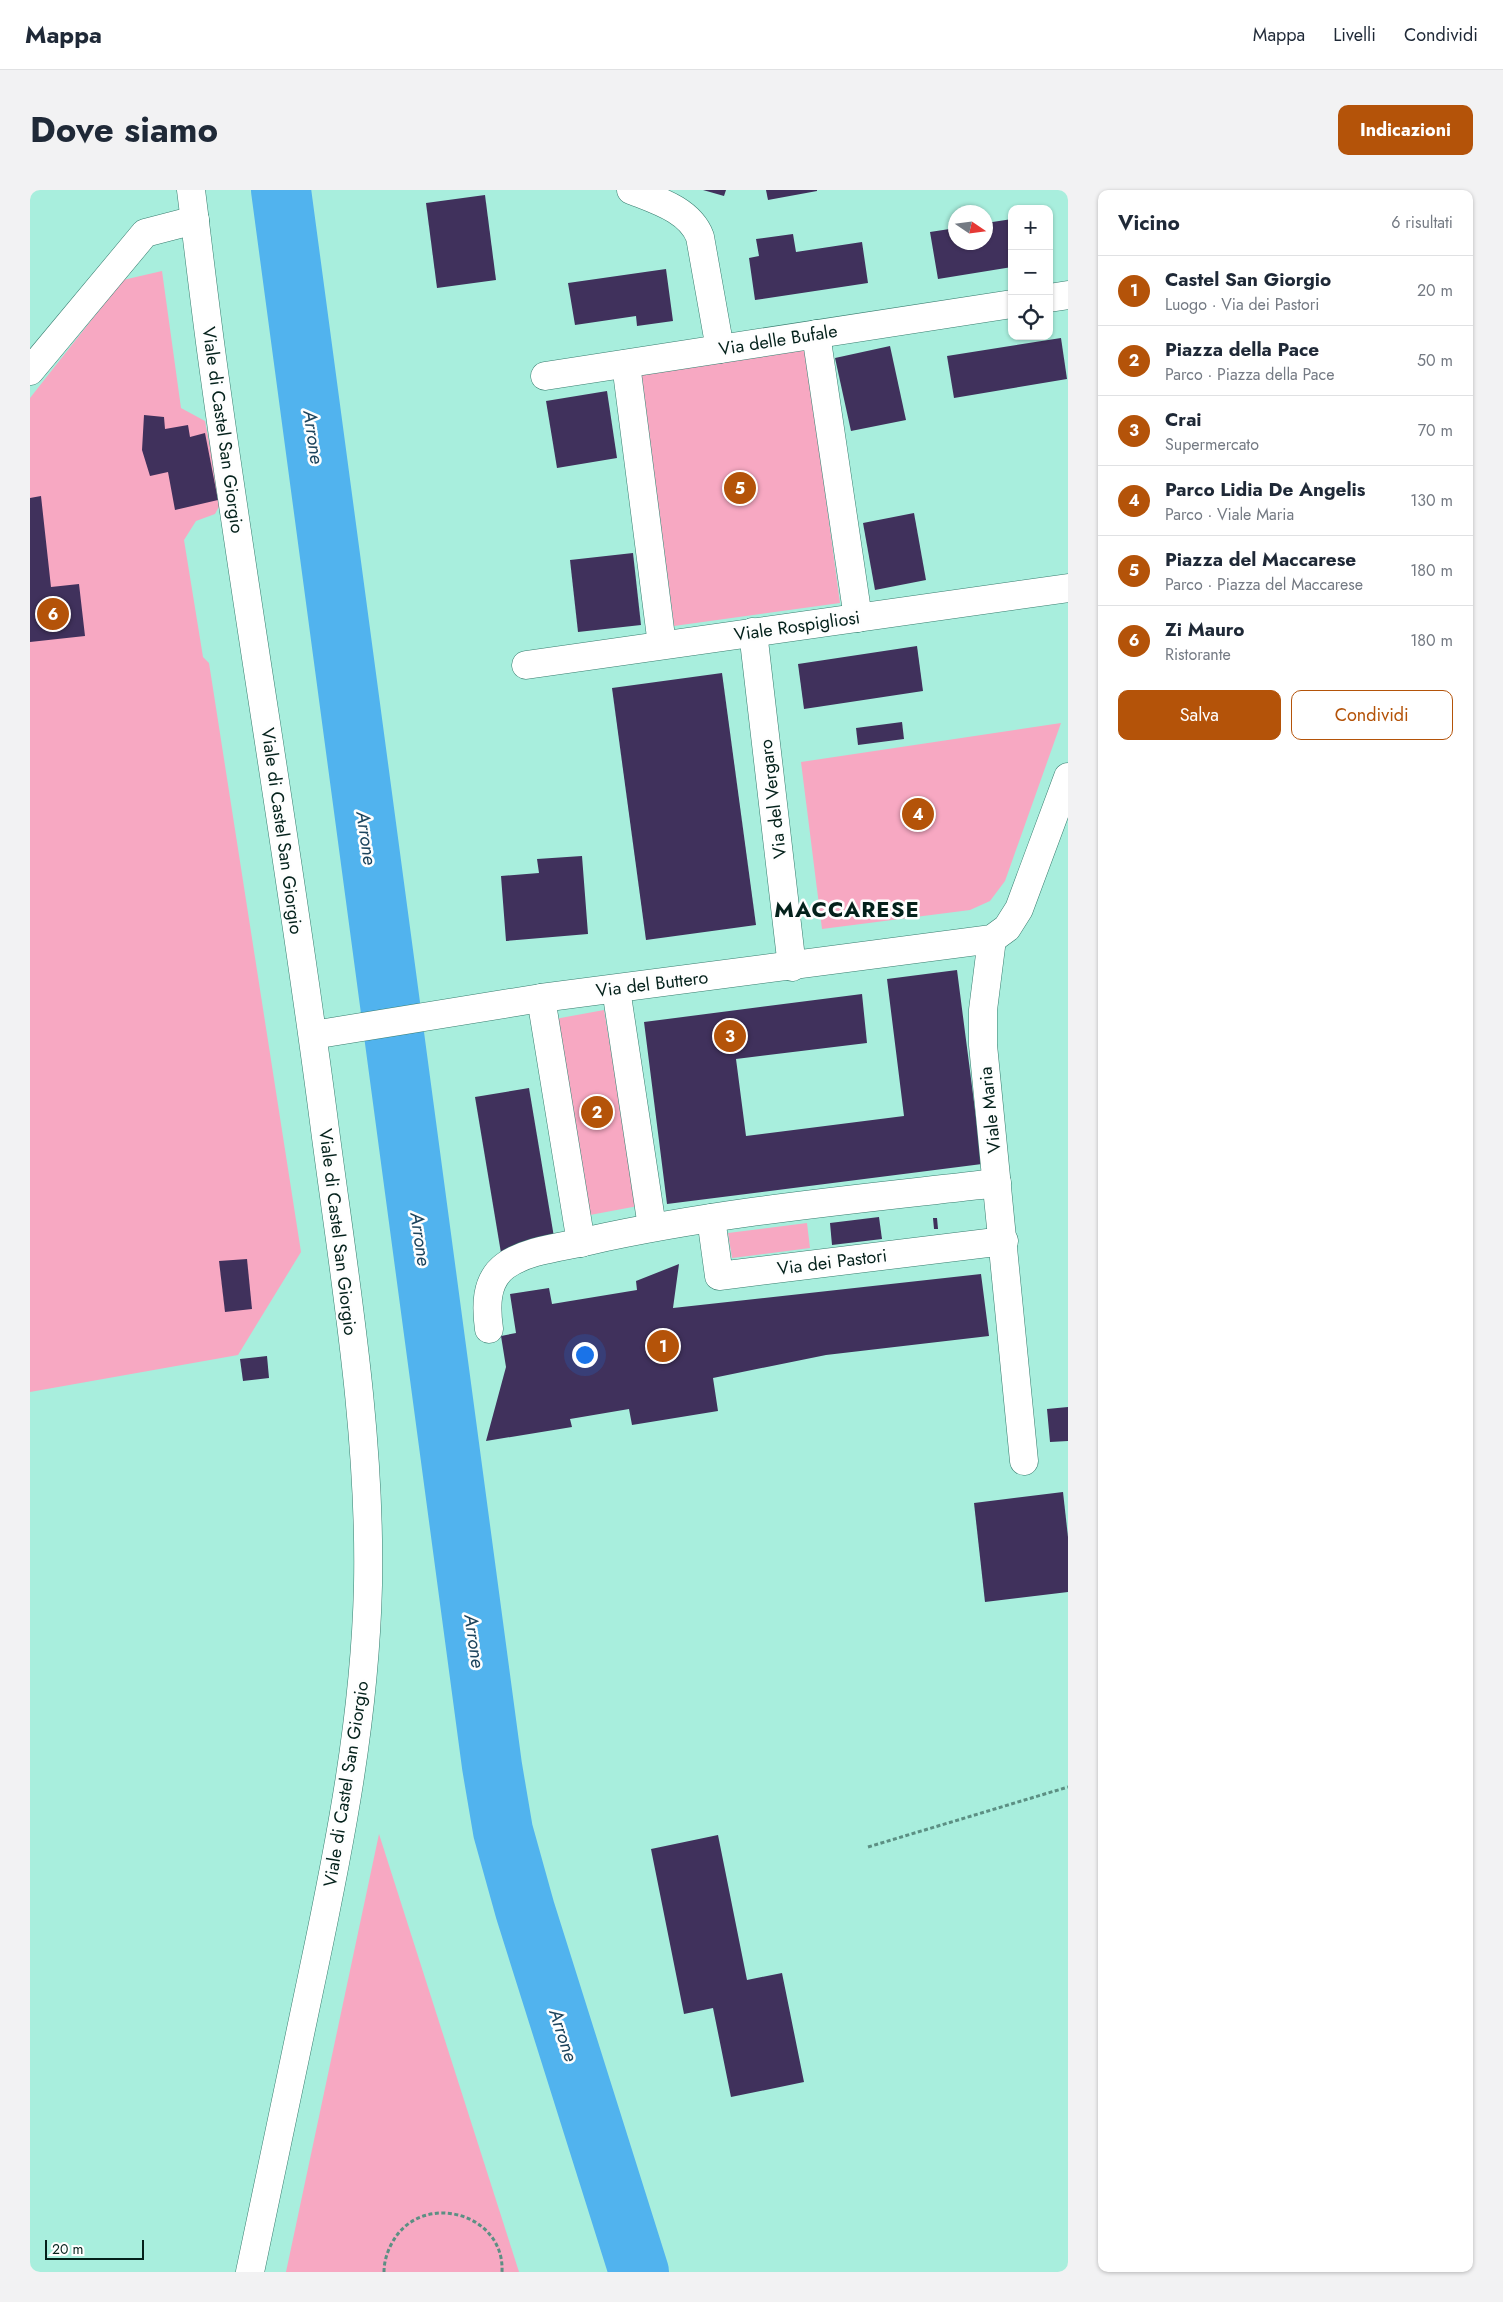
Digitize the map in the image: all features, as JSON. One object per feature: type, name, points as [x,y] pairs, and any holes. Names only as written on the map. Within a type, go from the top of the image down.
[{"type":"street","name":"Viale di Castel San Giorgio","points":[[191,190],[216,389],[313,1035],[364,1443],[368,1549],[365,1648],[358,1730],[344,1826],[250,2272]]},
{"type":"street","points":[[631,190],[685,216],[696,226],[700,237],[720,349]]},
{"type":"street","points":[[30,371],[145,233],[195,220]]},
{"type":"street","points":[[1053,297],[1068,295]]},
{"type":"street","name":"Via delle Bufale","points":[[544,376],[1008,305]]},
{"type":"street","points":[[816,334],[858,618]]},
{"type":"street","points":[[626,364],[662,645]]},
{"type":"street","name":"Viale Rospigliosi","points":[[526,665],[1068,588]]},
{"type":"street","name":"Via del Vergaro","points":[[753,632],[792,967]]},
{"type":"street","points":[[992,939],[1007,928],[1019,908],[1068,778]]},
{"type":"street","name":"Via del Buttero","points":[[313,1035],[541,998],[792,967],[992,939]]},
{"type":"street","name":"Viale Maria","points":[[992,939],[984,992],[982,1029],[1024,1461]]},
{"type":"street","points":[[616,989],[652,1227]]},
{"type":"street","points":[[541,998],[581,1243]]},
{"type":"street","points":[[489,1329],[488,1296],[491,1284],[505,1266],[523,1257],[652,1227],[997,1182]]},
{"type":"street","name":"Via dei Pastori","points":[[711,1218],[719,1276],[1004,1241]]},
{"type":"path","points":[[868,1847],[1068,1787]]},
{"type":"path","points":[[384,2272],[389,2248],[403,2227],[419,2217],[437,2212],[456,2213],[473,2219],[487,2231],[498,2246],[502,2272]]},
{"type":"shaded area","points":[[162,271],[181,408],[205,421],[221,503],[215,514],[196,521],[184,540],[203,657],[209,663],[301,1252],[238,1355],[30,1392],[30,398],[123,280]]},
{"type":"shaded area","points":[[806,350],[840,603],[674,626],[641,372]]},
{"type":"shaded area","points":[[1061,723],[1005,881],[990,901],[970,910],[822,929],[801,762]]},
{"type":"shaded area","points":[[604,1010],[638,1206],[590,1215],[555,1019]]},
{"type":"shaded area","points":[[807,1223],[810,1248],[732,1258],[728,1233]]},
{"type":"shaded area","points":[[379,1834],[519,2272],[286,2272]]},
{"type":"building","points":[[703,190],[726,190],[724,196]]},
{"type":"building","points":[[766,190],[817,190],[817,191],[768,200]]},
{"type":"building","points":[[485,195],[496,280],[437,288],[426,203]]},
{"type":"building","points":[[1008,220],[1008,268],[938,279],[930,232],[948,229],[948,250],[993,250],[993,222]]},
{"type":"building","points":[[793,234],[796,252],[862,242],[868,283],[755,300],[749,258],[759,256],[756,239]]},
{"type":"building","points":[[666,269],[673,321],[637,326],[636,316],[575,325],[568,283]]},
{"type":"building","points":[[1061,338],[1067,379],[954,398],[947,356]]},
{"type":"building","points":[[890,346],[906,420],[851,431],[835,358]]},
{"type":"building","points":[[607,391],[617,458],[557,468],[546,401]]},
{"type":"building","points":[[144,415],[164,417],[165,429],[188,425],[190,437],[205,433],[218,500],[175,510],[168,472],[150,476],[142,450]]},
{"type":"building","points":[[41,496],[51,587],[79,584],[85,636],[30,642],[30,498]]},
{"type":"building","points":[[914,513],[926,580],[875,590],[863,523]]},
{"type":"building","points":[[633,553],[641,625],[578,632],[570,560]]},
{"type":"building","points":[[917,646],[923,691],[804,709],[798,664]]},
{"type":"building","points":[[722,673],[756,925],[646,940],[612,688]]},
{"type":"building","points":[[902,722],[904,739],[858,745],[856,728]]},
{"type":"building","points":[[582,856],[588,934],[506,941],[501,876],[539,873],[537,859]]},
{"type":"building","points":[[957,970],[982,1164],[667,1204],[644,1022],[862,994],[867,1043],[736,1059],[746,1136],[904,1116],[887,979]]},
{"type":"building","points":[[529,1088],[555,1243],[501,1253],[475,1097]]},
{"type":"building","points":[[879,1217],[882,1239],[832,1245],[830,1223]]},
{"type":"building","points":[[933,1218],[937,1218],[938,1229],[934,1229]]},
{"type":"building","points":[[247,1259],[252,1309],[225,1312],[219,1261]]},
{"type":"building","points":[[679,1264],[673,1308],[981,1274],[989,1336],[826,1355],[713,1378],[718,1411],[632,1425],[629,1409],[570,1419],[572,1427],[486,1441],[506,1367],[501,1336],[516,1333],[510,1294],[549,1288],[552,1304],[637,1290],[636,1281]]},
{"type":"building","points":[[267,1356],[269,1378],[243,1381],[240,1359]]},
{"type":"building","points":[[1068,1407],[1068,1441],[1050,1442],[1047,1409]]},
{"type":"building","points":[[1063,1492],[1068,1537],[1068,1592],[985,1602],[974,1503]]},
{"type":"building","points":[[718,1835],[747,1980],[782,1973],[804,2082],[731,2097],[713,2008],[684,2014],[651,1849]]},
{"type":"waterway","name":"Arrone","points":[[281,190],[492,1766],[503,1831],[525,1910],[639,2272]]},
{"type":"place","name":"Piazza del Maccarese","points":[[740,488]]},
{"type":"place","name":"Zi Mauro","points":[[53,614]]},
{"type":"place","name":"Parco Lidia De Angelis","points":[[918,814]]},
{"type":"place","name":"Crai","points":[[730,1036]]},
{"type":"place","name":"Piazza della Pace","points":[[597,1112]]},
{"type":"place","name":"Castel San Giorgio","points":[[663,1346]]},
{"type":"district","name":"MACCARESE","points":[[847,909]]}]
